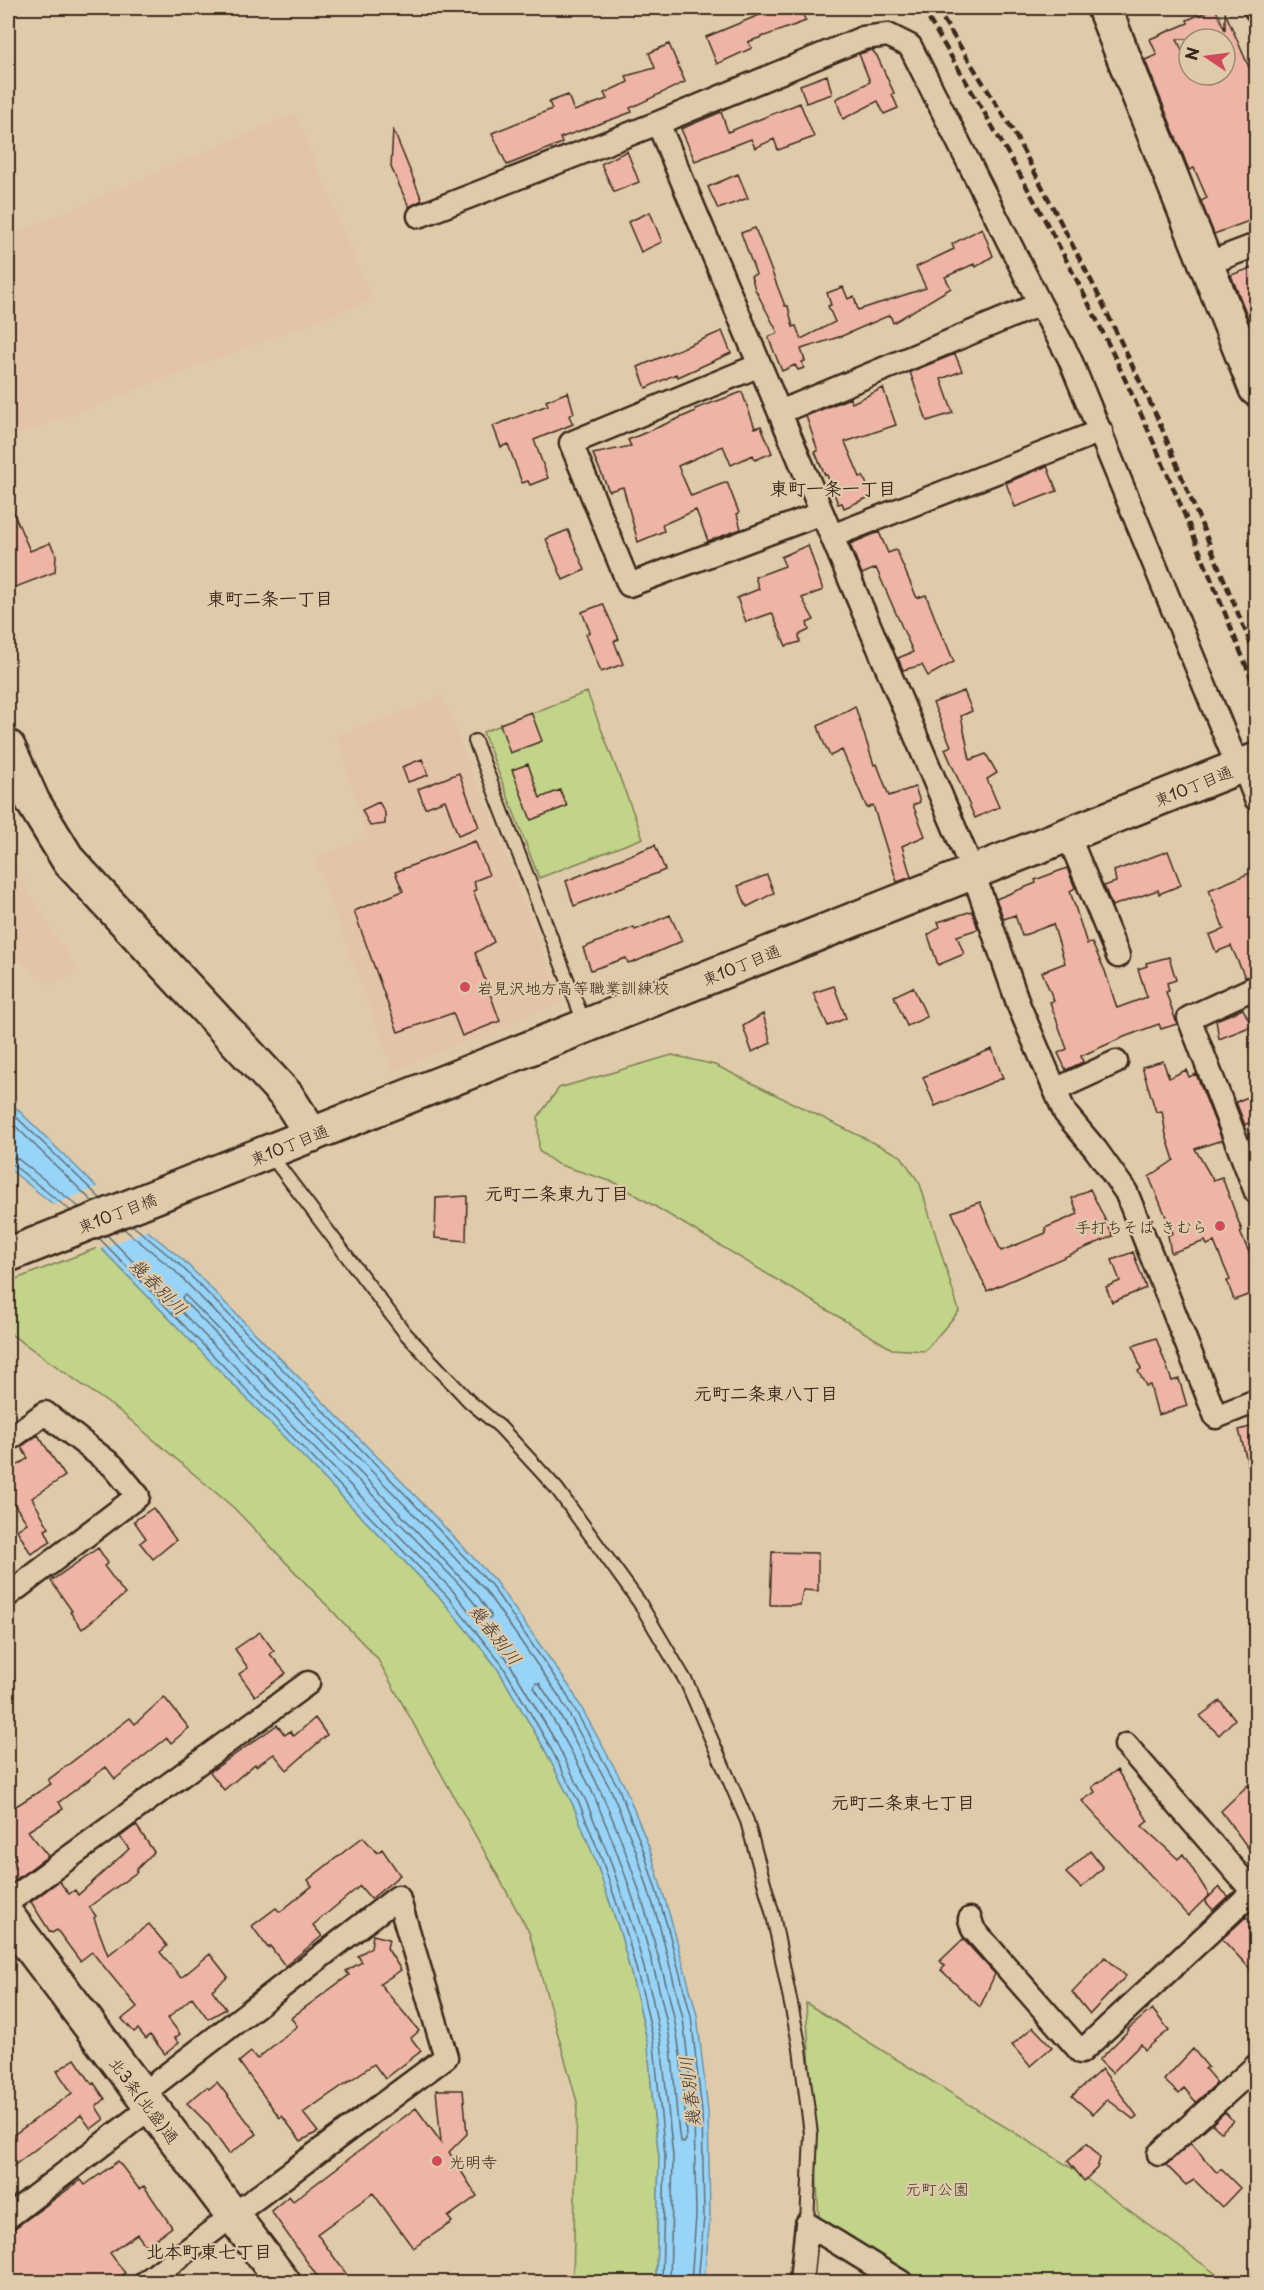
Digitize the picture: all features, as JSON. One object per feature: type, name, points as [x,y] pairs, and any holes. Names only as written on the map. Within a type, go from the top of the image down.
[{"type":"street","points":[[1104,8],[1256,388]]},
{"type":"street","points":[[419,216],[658,123],[864,38],[888,35],[910,46],[1069,357],[1246,764],[1257,799]]},
{"type":"street","points":[[658,123],[974,872],[1019,1006],[1065,1113],[1096,1150],[1126,1192],[1216,1417],[1257,1401]]},
{"type":"street","points":[[1206,264],[1257,245]]},
{"type":"street","points":[[780,412],[1040,304]]},
{"type":"street","points":[[760,365],[571,443],[629,585],[822,513]]},
{"type":"street","points":[[832,536],[1101,431]]},
{"type":"street","points":[[8,747],[33,802],[69,861],[286,1096],[312,1135]]},
{"type":"street","name":"東10丁目通","points":[[226,1169],[1246,764]]},
{"type":"street","points":[[1068,835],[1119,956]]},
{"type":"street","points":[[1257,987],[1189,1018],[1248,1147],[1257,1192]]},
{"type":"street","points":[[1055,1090],[1116,1062]]},
{"type":"street","name":"東10丁目橋","points":[[8,1255],[226,1169]]},
{"type":"street","points":[[8,1440],[45,1413],[113,1466],[138,1496],[8,1595]]},
{"type":"street","points":[[8,1902],[308,1683]]},
{"type":"street","points":[[970,1919],[973,1929],[1081,2052],[1256,1892],[1126,1745]]},
{"type":"street","points":[[8,2217],[146,2101],[398,1897],[446,2057],[146,2283]]},
{"type":"street","name":"北3条(北盛)通","points":[[8,1917],[283,2283]]},
{"type":"street","points":[[1159,2154],[1257,2066]]},
{"type":"street","points":[[801,2283],[807,2224],[901,2283]]},
{"type":"lane","points":[[475,741],[586,1026]]},
{"type":"lane","points":[[268,1152],[405,1333],[469,1401],[507,1434],[557,1489],[639,1602],[687,1683],[747,1821],[773,1915],[800,2049],[811,2134],[807,2224]]},
{"type":"shaded area","points":[[295,113],[372,300],[8,439],[8,236]]},
{"type":"shaded area","points":[[443,696],[563,1003],[393,1071],[314,858],[367,837],[336,737]]},
{"type":"shaded area","points":[[8,845],[18,872],[79,971],[51,986],[8,952]]},
{"type":"green space","points":[[587,692],[643,838],[539,878],[483,732]]},
{"type":"green space","points":[[672,1055],[715,1065],[901,1156],[920,1184],[959,1311],[925,1351],[892,1349],[616,1183],[557,1164],[539,1151],[538,1117],[559,1088]]},
{"type":"green space","points":[[100,1247],[442,1600],[496,1666],[544,1748],[574,1807],[596,1862],[620,1932],[648,2044],[659,2157],[656,2282],[573,2282],[577,2102],[529,1932],[377,1658],[234,1508],[122,1413],[8,1332],[8,1282]]},
{"type":"green space","name":"元町公園","points":[[806,2003],[1070,2167],[1227,2282],[922,2282],[819,2218]]},
{"type":"water","name":"幾春別川","points":[[8,1100],[112,1202],[183,1260],[408,1488],[495,1581],[571,1689],[624,1785],[649,1847],[697,2015],[708,2112],[710,2217],[704,2282],[656,2282],[659,2157],[648,2044],[638,2000],[620,1932],[574,1807],[544,1748],[496,1666],[442,1600],[100,1247],[69,1217],[8,1168]]},
{"type":"pier","points":[[100,1186],[151,1229],[98,1250],[50,1206]]},
{"type":"building","points":[[776,8],[799,8],[806,21],[748,42],[752,48],[717,64],[706,37]]},
{"type":"building","points":[[1215,8],[1224,27],[1178,27],[1188,23],[1187,20]]},
{"type":"building","points":[[1225,12],[1232,27],[1225,27]]},
{"type":"building","points":[[1177,28],[1177,87],[1237,87],[1237,40],[1251,72],[1257,70],[1257,218],[1214,234],[1201,201],[1207,198],[1194,168],[1189,170],[1145,60],[1157,55],[1150,39]]},
{"type":"building","points":[[669,44],[685,82],[630,108],[632,112],[560,138],[562,143],[507,165],[492,133],[552,109],[549,102],[568,95],[574,111],[607,99],[604,93],[628,82],[626,76],[655,68],[649,53]]},
{"type":"building","points":[[872,50],[894,93],[892,94],[898,108],[884,114],[878,101],[843,119],[836,99],[870,82],[859,54]]},
{"type":"building","points":[[827,75],[832,94],[806,103],[800,85]]},
{"type":"building","points":[[800,103],[814,137],[778,150],[774,139],[755,148],[751,139],[695,161],[681,129],[721,112],[728,132]]},
{"type":"building","points":[[393,129],[422,200],[409,207],[391,167]]},
{"type":"building","points":[[627,151],[639,182],[614,192],[601,164]]},
{"type":"building","points":[[738,174],[748,198],[718,209],[708,187]]},
{"type":"building","points":[[650,212],[662,242],[641,252],[628,222]]},
{"type":"building","points":[[755,228],[785,306],[788,306],[793,327],[796,326],[801,339],[835,322],[828,306],[831,305],[827,293],[843,287],[848,299],[854,296],[858,310],[926,288],[916,267],[954,249],[952,244],[982,228],[993,256],[976,267],[974,264],[945,277],[951,288],[893,323],[890,315],[842,336],[801,349],[805,361],[802,362],[804,368],[798,370],[795,365],[782,371],[768,337],[778,333],[755,289],[751,276],[756,274],[741,233]]},
{"type":"building","points":[[1257,266],[1257,340],[1231,275]]},
{"type":"building","points":[[722,331],[731,353],[678,377],[676,374],[646,388],[638,367]]},
{"type":"building","points":[[955,354],[962,371],[941,379],[953,413],[927,421],[910,372]]},
{"type":"building","points":[[883,388],[896,425],[845,442],[860,477],[863,476],[872,496],[844,508],[842,503],[838,504],[815,452],[818,451],[806,416],[850,398],[852,403]]},
{"type":"building","points":[[568,392],[574,413],[569,416],[573,424],[534,440],[548,478],[530,485],[528,481],[522,483],[508,444],[501,447],[493,426],[548,405],[546,401]]},
{"type":"building","points":[[742,392],[755,428],[761,426],[772,453],[755,460],[753,455],[731,465],[723,446],[678,466],[691,496],[727,482],[739,513],[737,514],[741,529],[708,541],[696,510],[662,525],[664,531],[638,542],[623,487],[609,491],[593,454],[631,446],[628,440],[696,411],[695,409]]},
{"type":"building","points":[[1047,466],[1057,491],[1015,507],[1006,483]]},
{"type":"building","points":[[8,500],[30,551],[50,543],[56,555],[55,572],[8,590]]},
{"type":"building","points":[[568,530],[585,570],[563,580],[546,539]]},
{"type":"building","points":[[879,532],[888,553],[896,550],[917,598],[926,595],[954,662],[928,676],[922,665],[903,670],[898,658],[913,652],[876,568],[862,574],[850,544]]},
{"type":"building","points":[[808,545],[823,590],[802,598],[814,620],[807,623],[809,630],[799,635],[800,642],[786,646],[772,613],[746,622],[737,598],[759,589],[755,577],[785,566],[781,557]]},
{"type":"building","points":[[603,604],[619,639],[614,641],[623,664],[601,672],[586,634],[590,632],[582,612]]},
{"type":"building","points":[[964,691],[972,711],[961,716],[970,760],[986,754],[997,773],[987,779],[999,807],[975,818],[945,749],[951,746],[933,703]]},
{"type":"building","points":[[855,706],[874,765],[877,764],[889,796],[915,787],[920,802],[913,805],[925,836],[902,846],[911,877],[897,882],[873,805],[867,808],[842,750],[830,756],[818,726]]},
{"type":"building","points":[[531,712],[542,741],[510,753],[500,724]]},
{"type":"building","points":[[422,759],[428,775],[408,782],[402,767]]},
{"type":"building","points":[[528,764],[540,798],[560,790],[567,806],[531,820],[512,770]]},
{"type":"building","points":[[459,773],[479,827],[458,835],[445,800],[425,808],[418,789]]},
{"type":"building","points":[[379,802],[385,813],[385,824],[370,826],[362,810]]},
{"type":"building","points":[[475,841],[489,875],[474,881],[476,890],[473,891],[494,942],[475,953],[500,1021],[462,1036],[453,1013],[398,1032],[354,911],[403,891],[395,872]]},
{"type":"building","points":[[655,845],[665,870],[574,906],[566,881]]},
{"type":"building","points":[[1168,851],[1181,885],[1159,894],[1158,890],[1112,906],[1104,886],[1116,882],[1114,871]]},
{"type":"building","points":[[1067,868],[1075,888],[1070,891],[1087,944],[1092,943],[1105,971],[1117,1008],[1147,997],[1138,969],[1147,966],[1146,963],[1169,957],[1176,980],[1167,983],[1169,991],[1166,992],[1177,1024],[1161,1029],[1159,1024],[1124,1037],[1081,1056],[1083,1062],[1066,1070],[1058,1053],[1067,1049],[1050,1002],[1054,1001],[1042,972],[1065,963],[1053,924],[1022,936],[1015,915],[1004,919],[996,899],[1036,883],[1035,880]]},
{"type":"building","points":[[1257,870],[1257,974],[1245,977],[1231,946],[1216,952],[1209,935],[1224,929],[1209,890]]},
{"type":"building","points":[[767,875],[774,893],[747,907],[738,886]]},
{"type":"building","points":[[972,911],[978,929],[957,936],[964,954],[938,965],[928,935],[940,927],[938,922]]},
{"type":"building","points":[[670,915],[682,941],[637,961],[628,963],[626,958],[591,970],[583,948]]},
{"type":"building","points":[[834,986],[846,1018],[828,1026],[813,993]]},
{"type":"building","points":[[913,987],[927,1017],[907,1026],[894,996]]},
{"type":"building","points":[[1243,1009],[1252,1026],[1219,1039],[1216,1020]]},
{"type":"building","points":[[763,1014],[771,1043],[752,1052],[743,1026]]},
{"type":"building","points":[[992,1049],[1003,1078],[935,1106],[923,1077]]},
{"type":"building","points":[[1163,1061],[1169,1078],[1186,1070],[1189,1077],[1196,1074],[1222,1140],[1195,1149],[1213,1180],[1222,1177],[1242,1231],[1240,1232],[1257,1270],[1257,1292],[1234,1300],[1227,1281],[1230,1280],[1214,1242],[1207,1245],[1205,1241],[1171,1253],[1168,1235],[1173,1233],[1149,1177],[1174,1160],[1166,1135],[1162,1111],[1156,1112],[1142,1067]]},
{"type":"building","points":[[1257,1093],[1257,1117],[1245,1125],[1236,1102]]},
{"type":"building","points":[[1090,1189],[1113,1236],[987,1291],[952,1212],[980,1202],[1001,1251],[1046,1233],[1045,1228],[1078,1214],[1072,1198]]},
{"type":"building","points":[[467,1196],[466,1241],[435,1238],[436,1198]]},
{"type":"building","points":[[1133,1252],[1146,1288],[1112,1302],[1106,1287],[1120,1281],[1112,1260]]},
{"type":"building","points":[[1156,1338],[1172,1381],[1179,1379],[1187,1406],[1158,1415],[1150,1385],[1146,1386],[1138,1371],[1141,1369],[1133,1346]]},
{"type":"building","points":[[1257,1425],[1257,1475],[1251,1476],[1239,1430]]},
{"type":"building","points":[[38,1435],[65,1476],[32,1498],[49,1528],[45,1530],[51,1542],[31,1554],[17,1530],[27,1523],[8,1495],[8,1472],[28,1458],[21,1447]]},
{"type":"building","points":[[153,1508],[176,1540],[153,1559],[140,1543],[146,1538],[134,1521]]},
{"type":"building","points":[[98,1548],[108,1563],[104,1566],[125,1594],[82,1629],[51,1581]]},
{"type":"building","points":[[772,1552],[818,1553],[818,1591],[803,1590],[800,1605],[770,1605]]},
{"type":"building","points":[[260,1632],[274,1651],[270,1654],[286,1673],[255,1696],[239,1674],[248,1668],[235,1649]]},
{"type":"building","points":[[164,1697],[189,1728],[171,1743],[167,1738],[115,1779],[106,1767],[59,1802],[63,1809],[28,1831],[48,1856],[15,1880],[8,1871],[8,1864],[16,1858],[8,1846],[8,1811],[51,1784],[48,1780],[130,1718],[135,1724]]},
{"type":"building","points":[[1220,1701],[1235,1719],[1219,1735],[1200,1716]]},
{"type":"building","points":[[315,1718],[327,1735],[287,1770],[274,1754],[256,1766],[255,1764],[224,1790],[210,1772],[277,1725],[285,1735],[290,1731],[294,1736]]},
{"type":"building","points":[[1117,1770],[1148,1821],[1142,1826],[1178,1859],[1183,1854],[1209,1895],[1188,1916],[1082,1801],[1095,1792],[1092,1787]]},
{"type":"building","points":[[1248,1785],[1257,1794],[1257,1860],[1221,1811]]},
{"type":"building","points":[[136,1825],[154,1852],[136,1870],[137,1872],[89,1907],[96,1916],[94,1918],[108,1955],[149,1924],[167,1946],[160,1952],[181,1978],[210,1954],[228,1977],[212,1990],[226,2009],[208,2019],[192,1997],[168,2018],[180,2034],[175,2038],[179,2043],[165,2054],[150,2035],[146,2039],[138,2029],[134,2032],[122,2019],[137,2007],[92,1952],[80,1961],[57,1930],[50,1932],[31,1902],[59,1881],[69,1894],[75,1890],[78,1895],[129,1849],[120,1837]]},
{"type":"building","points":[[363,1837],[377,1853],[382,1849],[400,1875],[371,1899],[360,1886],[313,1925],[322,1936],[285,1966],[252,1926],[276,1908],[280,1912],[312,1886],[308,1880]]},
{"type":"building","points":[[1090,1851],[1103,1868],[1081,1888],[1066,1873]]},
{"type":"building","points":[[1219,1887],[1228,1896],[1213,1910],[1205,1901]]},
{"type":"building","points":[[1246,1917],[1257,1930],[1257,1976],[1222,1939]]},
{"type":"building","points":[[373,1935],[389,1939],[387,1948],[401,1970],[380,1984],[419,2031],[411,2038],[421,2051],[385,2079],[374,2064],[303,2113],[318,2132],[301,2141],[282,2116],[280,2118],[239,2062],[251,2052],[257,2059],[297,2026],[291,2018],[349,1975],[346,1971],[362,1962],[358,1956],[371,1947]]},
{"type":"building","points":[[963,1939],[995,1974],[980,2007],[941,1970],[945,1966],[940,1961]]},
{"type":"building","points":[[1105,1957],[1126,1976],[1090,2014],[1072,1992]]},
{"type":"building","points":[[1152,2009],[1169,2030],[1145,2050],[1141,2044],[1112,2073],[1099,2060],[1128,2029]]},
{"type":"building","points":[[1033,2027],[1052,2047],[1030,2066],[1012,2045]]},
{"type":"building","points":[[1193,2049],[1208,2067],[1205,2069],[1217,2083],[1196,2102],[1184,2088],[1179,2094],[1164,2080]]},
{"type":"building","points":[[75,2059],[105,2099],[96,2107],[104,2119],[91,2129],[81,2115],[8,2170],[8,2139],[72,2093],[57,2071]]},
{"type":"building","points":[[1102,2069],[1137,2116],[1133,2119],[1107,2099],[1093,2114],[1072,2096]]},
{"type":"building","points":[[217,2082],[257,2134],[229,2154],[207,2123],[187,2103]]},
{"type":"building","points":[[436,2090],[463,2090],[467,2134],[449,2152],[477,2196],[448,2217],[452,2222],[413,2248],[373,2193],[317,2234],[353,2283],[322,2283],[271,2211],[289,2196],[293,2201],[416,2108],[441,2142]]},
{"type":"building","points":[[1225,2112],[1233,2121],[1221,2132],[1212,2124]]},
{"type":"building","points":[[1087,2143],[1100,2158],[1097,2168],[1084,2181],[1068,2161]]},
{"type":"building","points":[[1191,2143],[1217,2173],[1221,2169],[1240,2188],[1222,2207],[1194,2180],[1186,2185],[1166,2165]]},
{"type":"building","points":[[118,2161],[139,2189],[144,2186],[172,2227],[146,2246],[137,2234],[110,2253],[125,2273],[112,2283],[8,2283],[8,2233],[81,2180],[85,2185]]},
{"type":"railway","points":[[922,8],[1027,188],[1100,326],[1175,491],[1256,690]]},
{"type":"railway","points":[[936,8],[1012,129],[1096,290],[1158,419],[1256,657]]},
{"type":"place","name":"岩見沢地方高等職業訓練校","points":[[465,987]]},
{"type":"place","name":"手打ちそば きむら","points":[[1220,1226]]},
{"type":"place","name":"光明寺","points":[[437,2161]]},
{"type":"district","name":"東町一条一丁目","points":[[833,487]]},
{"type":"district","name":"東町二条一丁目","points":[[270,597]]},
{"type":"district","name":"元町二条東九丁目","points":[[557,1192]]},
{"type":"district","name":"元町二条東八丁目","points":[[766,1392]]},
{"type":"district","name":"元町二条東七丁目","points":[[903,1801]]},
{"type":"district","name":"北本町東七丁目","points":[[209,2250]]}]
